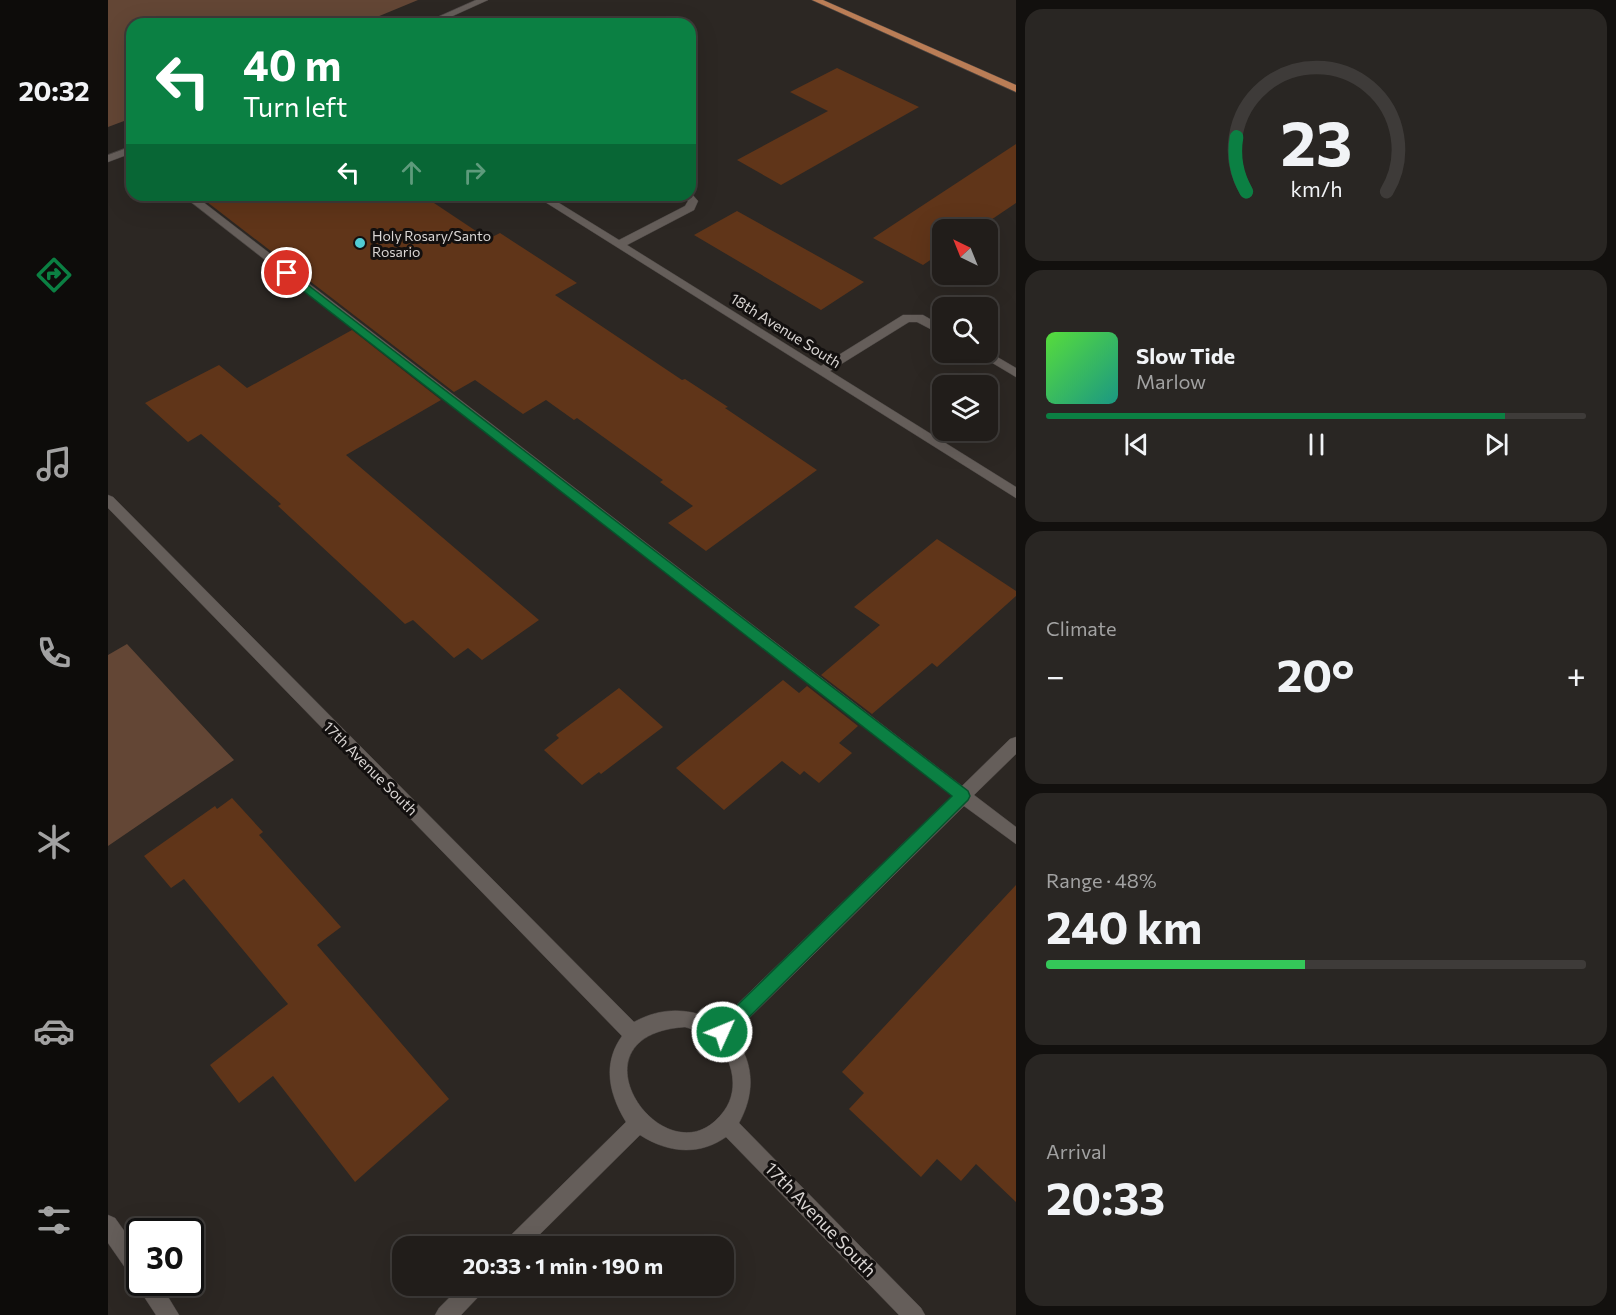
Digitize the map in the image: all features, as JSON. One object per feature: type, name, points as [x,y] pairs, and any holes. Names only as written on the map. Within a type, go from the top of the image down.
[{"type":"main road","points":[[816,0],[1016,89]]},
{"type":"street","points":[[442,18],[484,0]]},
{"type":"street","points":[[108,159],[126,153]]},
{"type":"street","points":[[195,201],[1016,837]]},
{"type":"street","name":"18th Avenue South","points":[[549,201],[1016,493]]},
{"type":"street","points":[[619,245],[690,208],[693,201]]},
{"type":"street","points":[[821,371],[907,318],[919,318],[932,325]]},
{"type":"street","points":[[998,362],[1016,373]]},
{"type":"street","name":"17th Avenue South","points":[[108,500],[634,1035]]},
{"type":"street","points":[[720,1034],[1016,744]]},
{"type":"street","points":[[685,1018],[704,1024],[720,1034],[733,1049],[741,1067],[744,1088],[739,1107],[727,1124],[712,1136],[694,1142],[674,1141],[654,1135],[638,1124],[626,1106],[620,1088],[618,1069],[624,1051],[634,1035],[649,1024],[667,1019],[685,1018]]},
{"type":"street","points":[[524,1236],[638,1124]]},
{"type":"street","name":"17th Avenue South","points":[[727,1124],[914,1315]]},
{"type":"street","points":[[108,1225],[126,1251]]},
{"type":"street","points":[[155,1296],[168,1315]]},
{"type":"street","points":[[446,1315],[465,1296]]},
{"type":"shaded area","points":[[108,0],[418,0],[374,18],[126,18],[126,120],[108,127]]},
{"type":"shaded area","points":[[127,644],[234,760],[108,846],[108,655]]},
{"type":"building","points":[[837,68],[919,107],[781,185],[737,160],[828,111],[790,92]]},
{"type":"building","points":[[1016,144],[1016,203],[992,219],[932,219],[932,259],[923,265],[873,238]]},
{"type":"building","points":[[206,201],[431,201],[488,239],[500,233],[577,283],[555,295],[682,380],[685,379],[728,407],[725,408],[817,470],[706,551],[668,523],[693,506],[660,482],[663,480],[577,418],[574,420],[546,400],[523,414],[475,380],[454,392]]},
{"type":"building","points":[[737,211],[864,282],[821,310],[694,235]]},
{"type":"building","points":[[352,330],[441,400],[346,455],[539,620],[482,660],[468,648],[454,658],[413,620],[405,624],[278,506],[281,504],[201,434],[188,442],[145,403],[219,365],[247,388]]},
{"type":"building","points":[[937,539],[1016,591],[1016,596],[937,667],[932,663],[872,714],[821,675],[880,625],[854,607]]},
{"type":"building","points":[[783,680],[799,693],[807,686],[858,726],[839,743],[852,753],[819,783],[804,771],[800,775],[782,761],[724,810],[676,768]]},
{"type":"building","points":[[619,688],[663,727],[601,774],[599,772],[582,785],[544,750],[559,738],[556,735]]},
{"type":"building","points":[[232,798],[263,832],[259,835],[341,927],[317,945],[449,1099],[355,1182],[273,1076],[239,1103],[210,1065],[288,1004],[184,879],[171,888],[144,856],[215,806],[217,809]]},
{"type":"building","points":[[1016,885],[1016,1202],[976,1164],[961,1181],[937,1159],[921,1177],[849,1109],[864,1093],[842,1072]]},
{"type":"place","name":"Holy Rosary/Santo Rosario","points":[[360,243]]},
{"type":"route","points":[[287,273],[962,796],[722,1032]]}]
